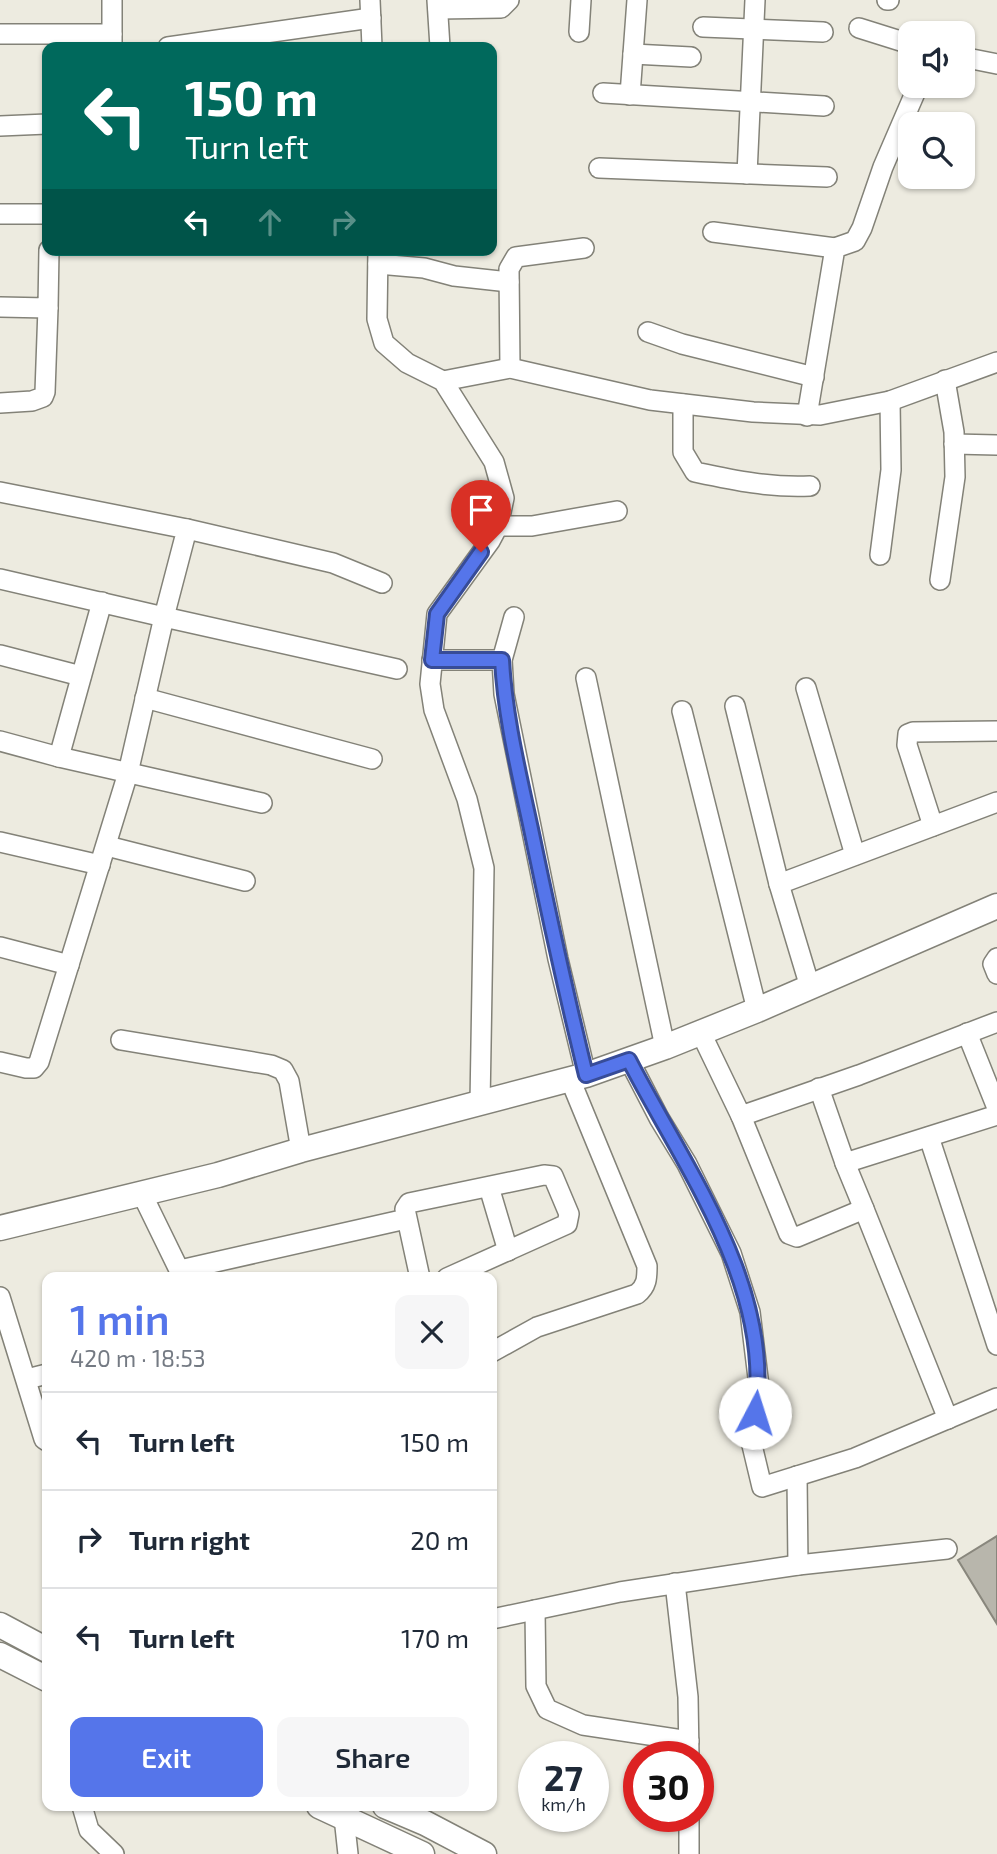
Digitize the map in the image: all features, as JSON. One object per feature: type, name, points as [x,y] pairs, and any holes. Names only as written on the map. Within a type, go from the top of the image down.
[{"type":"street","points":[[0,34],[112,41],[113,0]]},
{"type":"street","points":[[440,42],[437,4],[501,8],[509,0]]},
{"type":"street","points":[[579,32],[581,0]]},
{"type":"street","points":[[630,95],[637,0]]},
{"type":"street","points":[[747,174],[755,0]]},
{"type":"street","points":[[195,42],[370,9],[372,42]]},
{"type":"street","points":[[704,27],[823,32]]},
{"type":"street","points":[[859,28],[898,40]]},
{"type":"street","points":[[633,54],[691,57]]},
{"type":"street","points":[[975,60],[997,64]]},
{"type":"street","points":[[603,93],[824,106]]},
{"type":"street","points":[[713,232],[835,248],[855,241],[913,98]]},
{"type":"street","points":[[0,126],[42,124]]},
{"type":"street","points":[[599,168],[827,177]]},
{"type":"street","points":[[0,214],[42,214]]},
{"type":"street","points":[[510,368],[509,269],[516,257],[584,248]]},
{"type":"street","points":[[814,416],[814,377],[835,248]]},
{"type":"street","points":[[0,403],[32,401],[43,397],[45,392],[49,256]]},
{"type":"street","points":[[480,1104],[484,868],[467,799],[434,710],[430,684],[437,614],[494,533],[504,498],[494,461],[443,381],[407,363],[384,343],[377,319],[378,257],[454,276],[509,282]]},
{"type":"street","points":[[0,307],[48,308]]},
{"type":"street","points":[[648,332],[682,344],[814,377]]},
{"type":"street","points":[[443,381],[510,368],[650,400],[814,416],[890,401],[997,362]]},
{"type":"street","points":[[940,580],[955,477],[954,444],[945,380]]},
{"type":"street","points":[[880,555],[891,470],[890,401]]},
{"type":"street","points":[[683,404],[683,452],[695,472],[748,483],[786,487],[810,486]]},
{"type":"street","points":[[954,444],[997,445]]},
{"type":"street","points":[[0,492],[187,529],[333,564],[357,571],[382,583]]},
{"type":"street","points":[[494,533],[617,511]]},
{"type":"street","points":[[0,1062],[34,1068],[39,1062],[128,773],[187,529]]},
{"type":"street","points":[[0,579],[397,668]]},
{"type":"street","points":[[59,757],[102,602]]},
{"type":"street","points":[[497,1349],[537,1327],[637,1294],[644,1289],[647,1280],[647,1266],[578,1077],[558,959],[504,694],[502,660],[514,617]]},
{"type":"street","points":[[0,655],[81,676]]},
{"type":"street","points":[[432,660],[502,660]]},
{"type":"street","points":[[586,678],[665,1047]]},
{"type":"street","points":[[806,688],[855,856]]},
{"type":"street","points":[[145,698],[372,759]]},
{"type":"street","points":[[734,706],[779,884],[810,987]]},
{"type":"street","points":[[682,710],[757,1010]]},
{"type":"street","points":[[933,826],[907,745],[908,734],[997,731]]},
{"type":"street","points":[[0,741],[262,803]]},
{"type":"street","points":[[779,884],[997,802]]},
{"type":"street","points":[[0,842],[100,865]]},
{"type":"street","points":[[107,846],[245,881]]},
{"type":"street","points":[[0,1228],[218,1175],[301,1150],[578,1077],[665,1047],[757,1010],[997,906]]},
{"type":"street","points":[[0,947],[69,965]]},
{"type":"street","points":[[997,958],[993,964],[997,974]]},
{"type":"street","points":[[741,1115],[997,1022]]},
{"type":"street","points":[[700,1031],[741,1115],[789,1234],[797,1237],[864,1209]]},
{"type":"street","points":[[967,1034],[997,1108]]},
{"type":"street","points":[[121,1040],[271,1065],[283,1070],[289,1081],[301,1150]]},
{"type":"street","points":[[629,1060],[687,1164],[731,1253],[750,1312],[759,1386],[751,1441],[762,1487],[855,1458],[997,1398]]},
{"type":"street","points":[[820,1088],[845,1163],[948,1419]]},
{"type":"street","points":[[845,1163],[997,1115]]},
{"type":"street","points":[[929,1138],[997,1345]]},
{"type":"street","points":[[419,1272],[406,1219],[405,1209],[409,1203],[553,1176],[569,1214],[567,1224],[461,1272]]},
{"type":"street","points":[[489,1187],[508,1251]]},
{"type":"street","points":[[142,1194],[180,1272]]},
{"type":"street","points":[[189,1272],[406,1219]]},
{"type":"street","points":[[0,1297],[42,1432]]},
{"type":"street","points":[[27,1379],[42,1375]]},
{"type":"street","points":[[797,1476],[798,1565]]},
{"type":"street","points":[[497,1618],[675,1583],[798,1565],[947,1549]]},
{"type":"street","points":[[675,1583],[688,1697],[689,1741]]},
{"type":"street","points":[[534,1610],[536,1686],[547,1709],[583,1725],[654,1741]]},
{"type":"street","points":[[2,1634],[42,1648]]},
{"type":"street","points":[[0,1655],[42,1676]]},
{"type":"street","points":[[83,1811],[89,1830],[114,1854]]},
{"type":"street","points":[[408,1811],[426,1815],[484,1854]]},
{"type":"street","points":[[347,1812],[348,1854]]},
{"type":"street","points":[[347,1812],[422,1854]]},
{"type":"street","points":[[689,1832],[689,1854]]},
{"type":"building","points":[[997,1536],[997,1624],[958,1560]]},
{"type":"route","points":[[481,552],[437,614],[432,660],[502,660],[504,694],[522,786],[558,959],[586,1075],[629,1060],[687,1164],[731,1253],[750,1312],[759,1386],[755,1413]]}]
